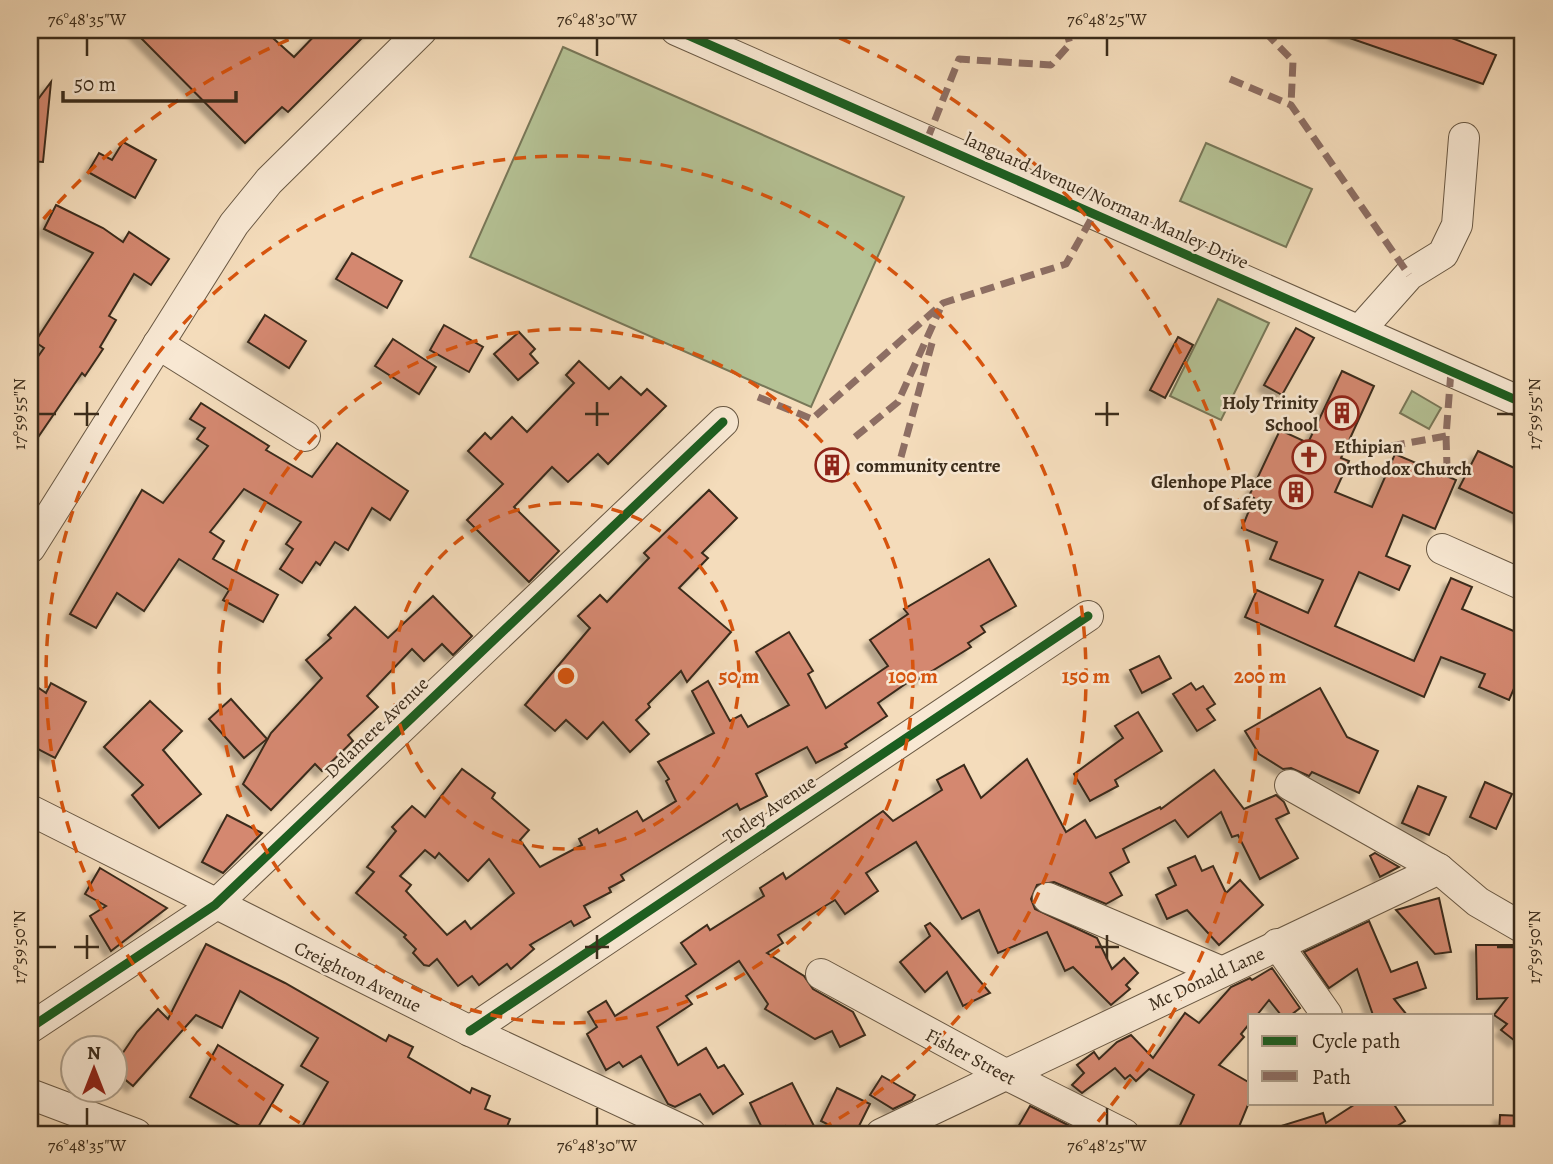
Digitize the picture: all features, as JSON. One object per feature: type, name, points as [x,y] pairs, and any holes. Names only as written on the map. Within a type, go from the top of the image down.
[{"type":"street","points":[[30,548],[234,224],[269,181],[422,30]]},
{"type":"street","name":"languard Avenue/Norman Manley Drive","points":[[677,30],[1523,403]]},
{"type":"street","points":[[1360,330],[1409,275],[1443,254],[1457,225],[1464,138]]},
{"type":"street","points":[[158,344],[305,436]]},
{"type":"street","name":"Delamere Avenue","points":[[30,1028],[215,905],[723,422]]},
{"type":"street","points":[[1442,549],[1523,585]]},
{"type":"street","name":"Totley Avenue","points":[[470,1031],[1087,615]]},
{"type":"street","points":[[1290,785],[1439,869],[1478,902],[1523,928]]},
{"type":"street","name":"Creighton Avenue","points":[[30,810],[470,1031],[691,1134]]},
{"type":"street","name":"Mc Donald Lane","points":[[881,1134],[1439,869]]},
{"type":"street","points":[[1048,898],[1220,971]]},
{"type":"street","points":[[1277,944],[1326,1014]]},
{"type":"street","name":"Fisher Street","points":[[821,974],[1004,1074],[1124,1134]]},
{"type":"street","points":[[30,1094],[136,1134]]},
{"type":"green space","points":[[563,47],[904,197],[811,407],[470,257]]},
{"type":"green space","points":[[1206,143],[1312,189],[1286,247],[1180,201]]},
{"type":"green space","points":[[1218,299],[1269,323],[1221,420],[1170,396]]},
{"type":"green space","points":[[1412,391],[1441,408],[1429,429],[1400,413]]},
{"type":"building","points":[[133,30],[264,30],[294,57],[320,30],[370,30],[288,112],[282,107],[245,143]]},
{"type":"building","points":[[1335,30],[1431,30],[1496,55],[1483,84],[1335,33]]},
{"type":"building","points":[[51,82],[43,162],[30,161],[30,110]]},
{"type":"building","points":[[123,142],[156,160],[135,198],[88,172],[99,153],[112,160]]},
{"type":"building","points":[[56,205],[103,228],[123,242],[129,232],[169,259],[151,285],[134,274],[109,316],[116,320],[100,347],[103,349],[85,376],[82,373],[30,449],[30,368],[44,348],[35,342],[93,253],[44,229]]},
{"type":"building","points":[[352,253],[402,281],[387,308],[336,279]]},
{"type":"building","points":[[265,315],[306,341],[289,368],[248,342]]},
{"type":"building","points":[[444,325],[483,347],[469,372],[430,350]]},
{"type":"building","points":[[1296,328],[1314,338],[1282,395],[1264,385]]},
{"type":"building","points":[[519,332],[535,349],[530,354],[538,363],[518,380],[494,354]]},
{"type":"building","points":[[1178,337],[1193,345],[1165,398],[1150,390]]},
{"type":"building","points":[[393,339],[436,367],[419,394],[375,366]]},
{"type":"building","points":[[579,361],[609,389],[621,377],[641,395],[647,389],[666,406],[608,464],[598,454],[568,482],[552,467],[514,507],[559,551],[529,582],[467,520],[503,484],[468,451],[485,433],[491,439],[512,417],[527,432],[574,383],[566,375]]},
{"type":"building","points":[[1342,371],[1374,386],[1341,458],[1349,461],[1335,492],[1372,507],[1395,454],[1456,480],[1435,529],[1403,515],[1386,556],[1410,566],[1399,590],[1359,572],[1335,626],[1414,661],[1451,578],[1472,587],[1462,609],[1523,635],[1523,668],[1509,700],[1479,687],[1485,674],[1441,657],[1424,697],[1245,617],[1257,590],[1308,613],[1323,580],[1270,559],[1277,542],[1242,528],[1254,498],[1249,496],[1280,430],[1308,443]]},
{"type":"building","points":[[201,403],[269,446],[266,450],[312,477],[337,443],[408,491],[390,520],[372,508],[348,550],[335,542],[320,565],[316,562],[302,583],[280,569],[293,549],[286,544],[301,522],[244,489],[210,532],[224,541],[213,559],[278,595],[263,622],[223,600],[229,590],[179,559],[144,611],[117,593],[96,628],[70,614],[142,490],[163,503],[208,446],[197,439],[205,428],[190,419]]},
{"type":"building","points":[[1478,451],[1523,472],[1523,518],[1459,488]]},
{"type":"building","points":[[709,490],[737,518],[702,553],[708,558],[679,588],[731,632],[687,682],[681,671],[648,704],[650,707],[636,720],[649,734],[630,752],[603,722],[587,739],[566,720],[555,731],[525,705],[590,628],[578,616],[600,595],[607,602],[649,558],[644,553]]},
{"type":"building","points":[[989,559],[1016,606],[981,626],[985,632],[968,643],[971,647],[919,679],[917,676],[878,703],[887,716],[845,744],[847,747],[816,763],[807,747],[756,774],[767,796],[740,810],[737,804],[621,875],[624,880],[609,888],[611,892],[584,906],[590,917],[574,926],[571,921],[530,945],[534,949],[511,969],[507,964],[479,985],[472,976],[458,986],[437,959],[429,966],[424,965],[413,953],[416,949],[404,937],[406,935],[356,893],[374,872],[367,867],[396,831],[392,827],[412,806],[425,817],[462,769],[495,793],[492,798],[529,830],[520,840],[540,867],[582,845],[579,839],[597,829],[599,833],[637,811],[643,821],[676,801],[666,781],[669,779],[658,762],[714,733],[692,691],[708,681],[730,721],[741,715],[748,727],[789,705],[756,652],[789,632],[813,671],[808,674],[826,708],[888,666],[870,640],[908,614],[904,609]],"holes":[[[425,850],[435,858],[439,853],[468,881],[489,859],[514,893],[471,929],[465,921],[447,935],[406,891],[411,885],[400,876]]]},
{"type":"building","points":[[433,596],[472,636],[453,655],[442,644],[424,661],[412,649],[367,696],[378,707],[348,735],[353,741],[322,771],[315,764],[271,810],[243,784],[271,733],[322,678],[306,660],[331,638],[328,635],[355,607],[388,638]]},
{"type":"building","points":[[1159,656],[1171,678],[1142,693],[1130,670]]},
{"type":"building","points":[[30,682],[46,693],[51,683],[86,702],[55,758],[30,745]]},
{"type":"building","points":[[1191,683],[1196,690],[1203,686],[1215,704],[1207,709],[1215,720],[1197,731],[1173,694]]},
{"type":"building","points":[[1320,688],[1347,737],[1378,751],[1359,793],[1312,772],[1309,776],[1291,768],[1283,769],[1259,754],[1245,731]]},
{"type":"building","points":[[231,699],[267,739],[244,758],[209,719]]},
{"type":"building","points":[[150,701],[182,731],[163,750],[201,794],[159,828],[132,795],[143,785],[104,747]]},
{"type":"building","points":[[1138,712],[1162,751],[1115,780],[1118,786],[1090,801],[1074,774],[1123,738],[1115,726]]},
{"type":"building","points":[[1027,759],[1066,832],[1085,820],[1096,838],[1160,807],[1161,809],[1214,770],[1244,809],[1276,795],[1284,802],[1289,813],[1276,819],[1298,858],[1260,879],[1238,835],[1232,837],[1221,812],[1188,837],[1175,820],[1123,849],[1129,862],[1110,873],[1122,895],[1106,904],[1054,882],[1037,885],[1031,899],[1035,909],[1097,938],[1112,969],[1124,958],[1138,973],[1126,985],[1130,989],[1111,1005],[1073,967],[1065,971],[1047,932],[998,953],[979,910],[962,919],[916,842],[866,873],[878,891],[845,914],[835,900],[778,935],[783,943],[767,953],[804,976],[813,989],[853,1012],[865,1035],[840,1047],[832,1031],[815,1039],[765,1009],[768,1004],[739,961],[686,996],[692,1004],[657,1027],[678,1065],[706,1048],[718,1068],[724,1065],[743,1094],[713,1114],[700,1094],[675,1107],[668,1104],[641,1056],[623,1067],[619,1062],[606,1070],[587,1034],[597,1027],[588,1012],[606,1001],[615,1016],[696,964],[681,943],[707,925],[710,930],[764,896],[760,888],[783,873],[786,879],[883,811],[893,821],[942,790],[937,780],[964,765],[981,798]]},
{"type":"building","points":[[1485,782],[1512,794],[1496,829],[1470,817]]},
{"type":"building","points":[[1418,786],[1446,797],[1429,835],[1402,823]]},
{"type":"building","points":[[227,815],[262,833],[223,873],[202,862]]},
{"type":"building","points":[[1375,853],[1399,867],[1380,877],[1370,856]]},
{"type":"building","points":[[1195,856],[1202,871],[1213,866],[1226,893],[1240,880],[1263,905],[1219,945],[1187,910],[1167,919],[1156,895],[1176,885],[1168,868]]},
{"type":"building","points":[[100,868],[167,908],[111,951],[90,916],[106,906],[85,894]]},
{"type":"building","points":[[1439,898],[1451,952],[1435,954],[1396,910]]},
{"type":"building","points":[[1369,921],[1391,972],[1417,962],[1426,988],[1394,999],[1406,1014],[1373,1014],[1357,969],[1329,988],[1304,952]]},
{"type":"building","points":[[930,923],[990,993],[963,1006],[947,972],[925,992],[900,962],[930,936],[925,926]]},
{"type":"building","points":[[206,944],[285,983],[386,1041],[389,1035],[413,1047],[408,1057],[470,1093],[472,1088],[490,1096],[485,1109],[510,1119],[504,1134],[425,1134],[413,1127],[409,1134],[298,1134],[328,1082],[301,1066],[318,1038],[240,991],[222,1028],[196,1015],[133,1086],[130,1084],[130,1042],[158,1009],[168,1019]]},
{"type":"building","points":[[1476,945],[1523,945],[1523,1037],[1521,1035],[1515,1041],[1501,1030],[1507,1024],[1494,1015],[1507,998],[1477,999]]},
{"type":"building","points":[[1272,968],[1300,1008],[1292,1014],[1280,1014],[1269,1000],[1258,1014],[1248,1014],[1248,1025],[1241,1034],[1244,1037],[1219,1065],[1248,1082],[1248,1104],[1236,1134],[1176,1134],[1194,1095],[1149,1069],[1136,1081],[1130,1075],[1125,1079],[1115,1068],[1082,1093],[1072,1085],[1084,1073],[1077,1065],[1094,1052],[1099,1059],[1117,1042],[1131,1035],[1153,1058],[1185,1013],[1199,1023],[1231,987],[1250,978],[1252,980]]},
{"type":"building","points":[[218,1045],[283,1085],[254,1134],[190,1097]]},
{"type":"building","points":[[882,1076],[915,1095],[912,1100],[893,1109],[870,1095]]},
{"type":"building","points":[[792,1083],[814,1126],[797,1134],[789,1134],[785,1126],[765,1134],[750,1103]]},
{"type":"building","points":[[837,1088],[870,1104],[855,1134],[847,1134],[821,1121]]},
{"type":"building","points":[[1355,1104],[1394,1104],[1405,1121],[1385,1134],[1269,1134],[1268,1130],[1323,1113],[1326,1123]]},
{"type":"building","points":[[1030,1106],[1080,1131],[1079,1134],[1014,1134]]},
{"type":"building","points":[[1500,1115],[1523,1116],[1523,1134],[1499,1134]]},
{"type":"marked path","points":[[927,140],[959,59],[1051,65],[1070,44],[1066,30]]},
{"type":"marked path","points":[[1265,32],[1293,61],[1291,105]]},
{"type":"marked path","points":[[1230,79],[1291,105],[1409,275]]},
{"type":"marked path","points":[[758,397],[812,419],[943,303],[1066,264],[1094,214]]},
{"type":"marked path","points":[[855,437],[898,402],[940,309]]},
{"type":"marked path","points":[[901,457],[932,343]]},
{"type":"marked path","points":[[1391,446],[1446,436],[1451,371]]},
{"type":"marked path","points":[[1446,436],[1447,467]]},
{"type":"cycle path","points":[[676,30],[1523,403]]},
{"type":"cycle path","points":[[30,1028],[215,905],[723,422]]},
{"type":"cycle path","points":[[470,1031],[1088,616]]},
{"type":"place","name":"Holy Trinity School","points":[[1342,413]]},
{"type":"place","name":"Ethipian Orthodox Church","points":[[1309,457]]},
{"type":"place","name":"community centre","points":[[832,465]]},
{"type":"place","name":"Glenhope Place of Safety","points":[[1296,492]]}]
